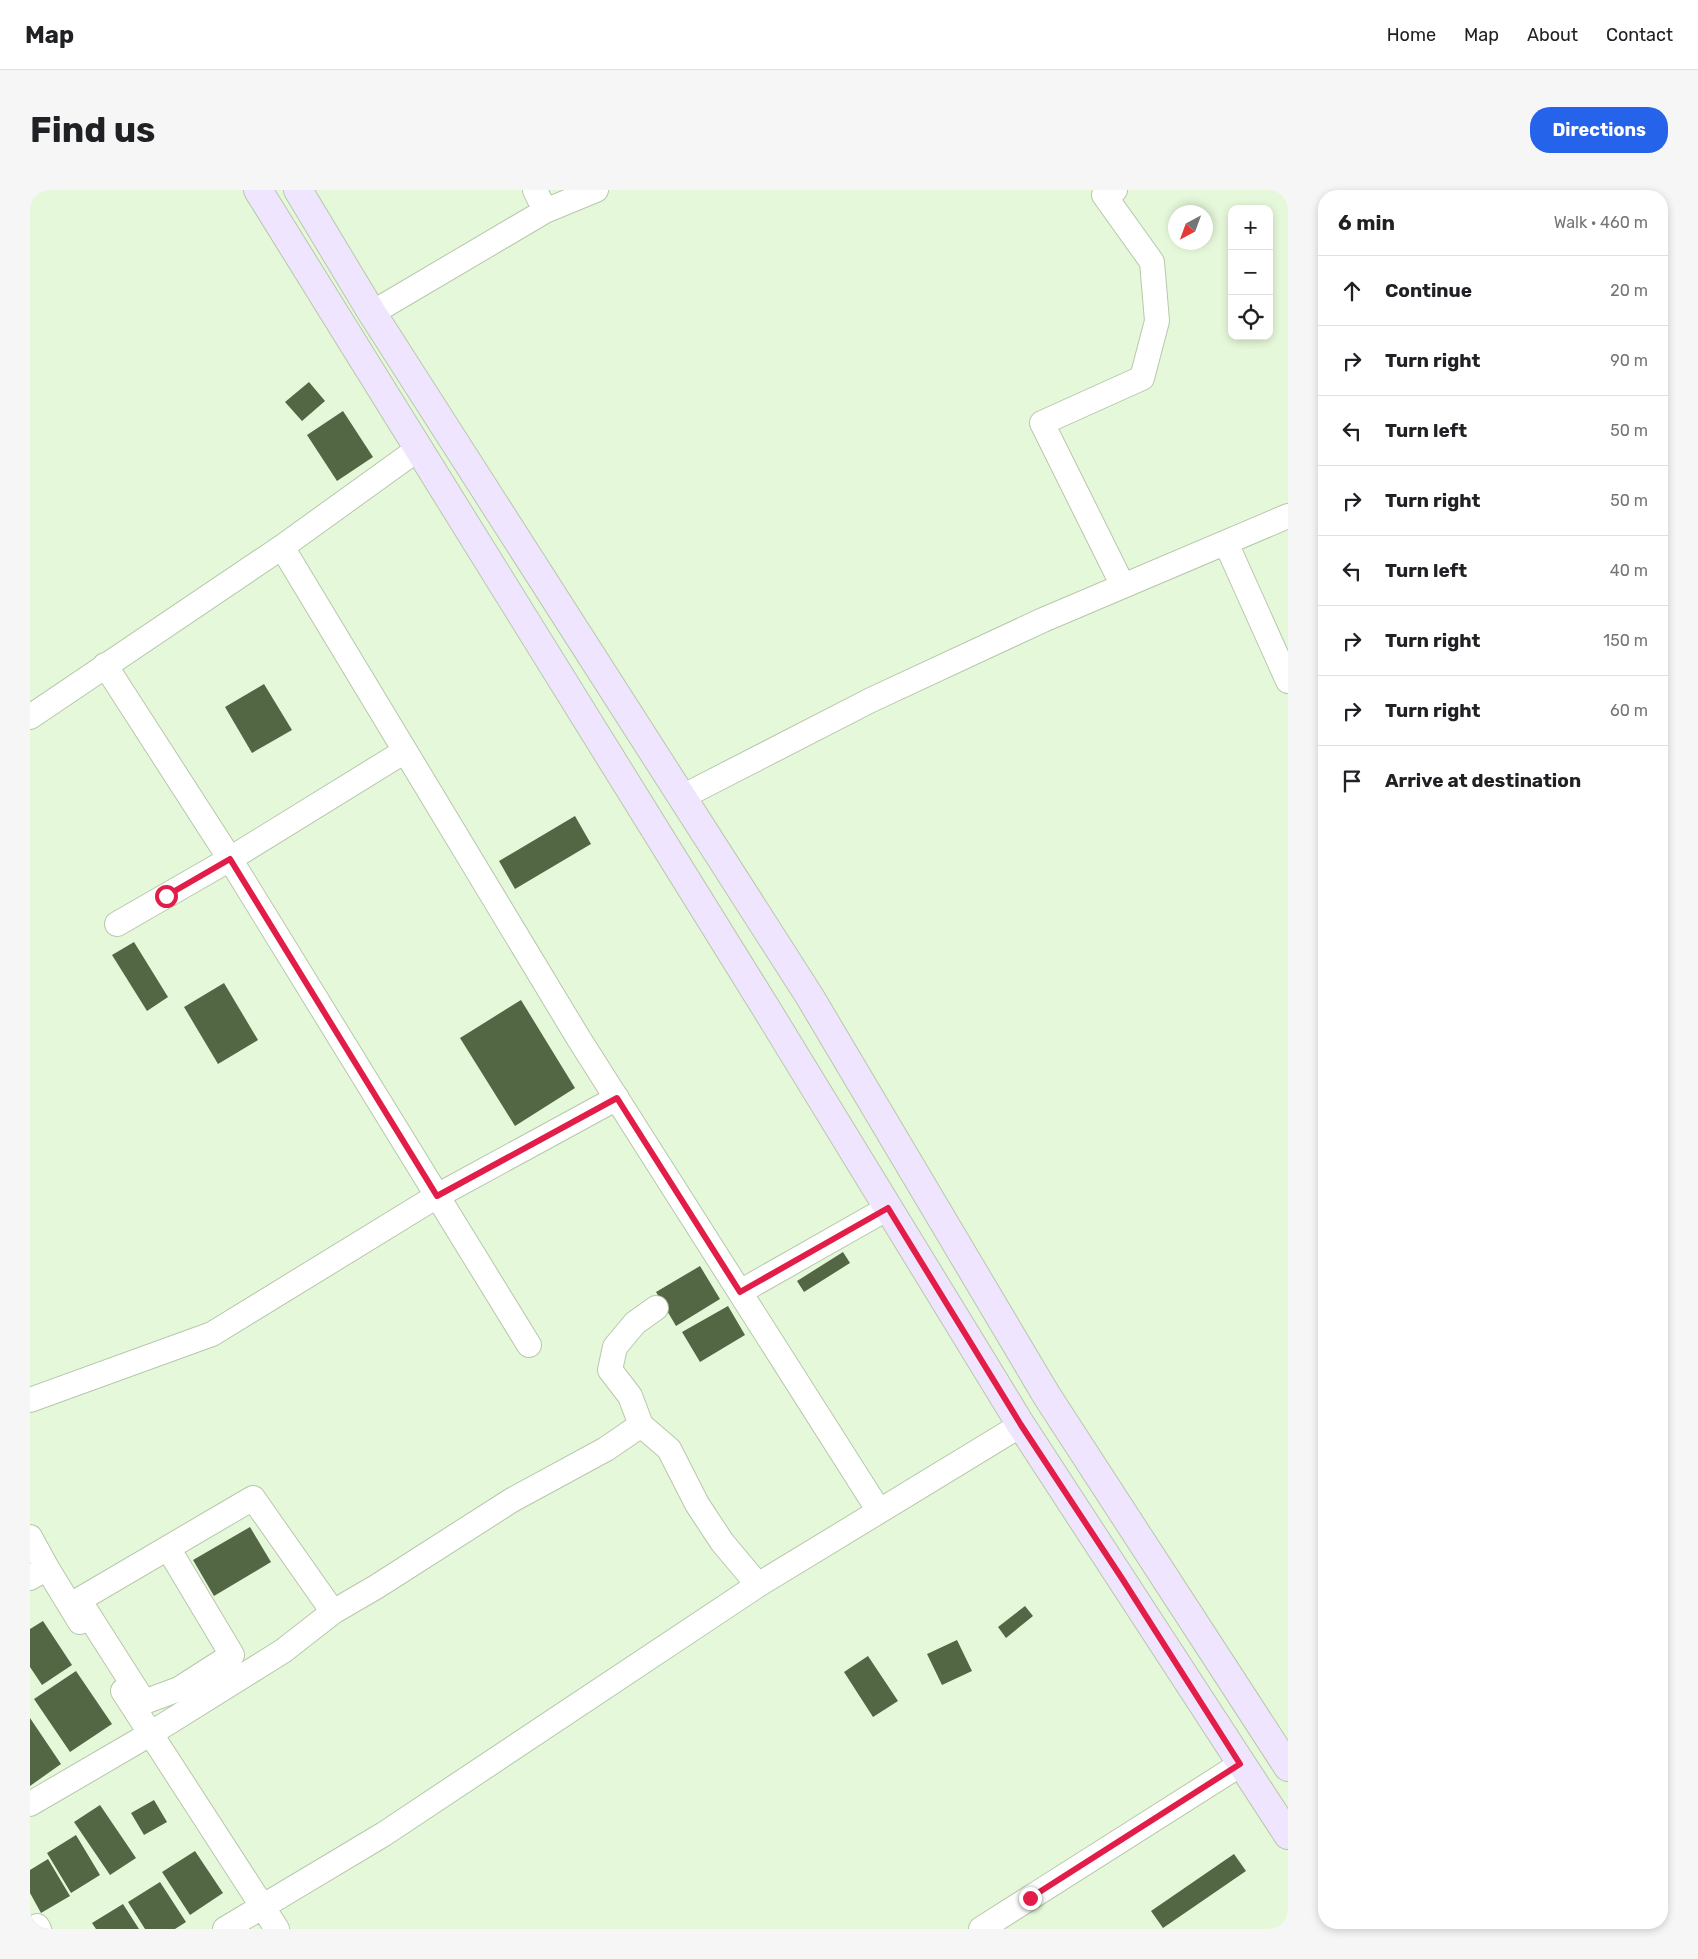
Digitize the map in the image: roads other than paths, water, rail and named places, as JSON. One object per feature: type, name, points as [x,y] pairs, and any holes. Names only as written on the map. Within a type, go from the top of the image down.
[{"type":"main road","points":[[258,190],[1021,1425],[1288,1835]]},
{"type":"main road","points":[[298,190],[372,313],[810,998],[1047,1396],[1288,1767]]},
{"type":"street","points":[[535,190],[545,211]]},
{"type":"street","points":[[372,313],[545,211],[596,190]]},
{"type":"street","points":[[1116,190],[1104,196],[1152,262],[1157,321],[1142,378],[1042,423],[1123,586]]},
{"type":"street","points":[[30,717],[282,547],[418,449]]},
{"type":"street","points":[[682,797],[871,700],[1043,620],[1288,516]]},
{"type":"street","points":[[1226,543],[1288,681]]},
{"type":"street","points":[[282,547],[579,1039],[879,1511]]},
{"type":"street","points":[[105,665],[230,859],[529,1345]]},
{"type":"street","points":[[117,924],[230,859],[405,751]]},
{"type":"street","points":[[30,1400],[212,1334],[437,1196],[617,1098]]},
{"type":"street","points":[[740,1292],[888,1208]]},
{"type":"street","points":[[656,1308],[635,1324],[615,1347],[610,1370],[630,1396],[641,1424],[669,1449],[702,1512],[722,1542],[758,1586]]},
{"type":"street","points":[[30,1804],[150,1734],[283,1650],[333,1612],[376,1587],[512,1500],[606,1449],[641,1424]]},
{"type":"street","points":[[225,1929],[384,1834],[758,1586],[1021,1425]]},
{"type":"street","points":[[168,1548],[232,1656],[179,1688],[144,1702],[79,1600],[253,1498],[333,1612]]},
{"type":"street","points":[[30,1537],[38,1573],[150,1734],[277,1929]]},
{"type":"street","points":[[981,1929],[1240,1764]]},
{"type":"street","points":[[32,1929],[37,1926],[39,1929]]}]
